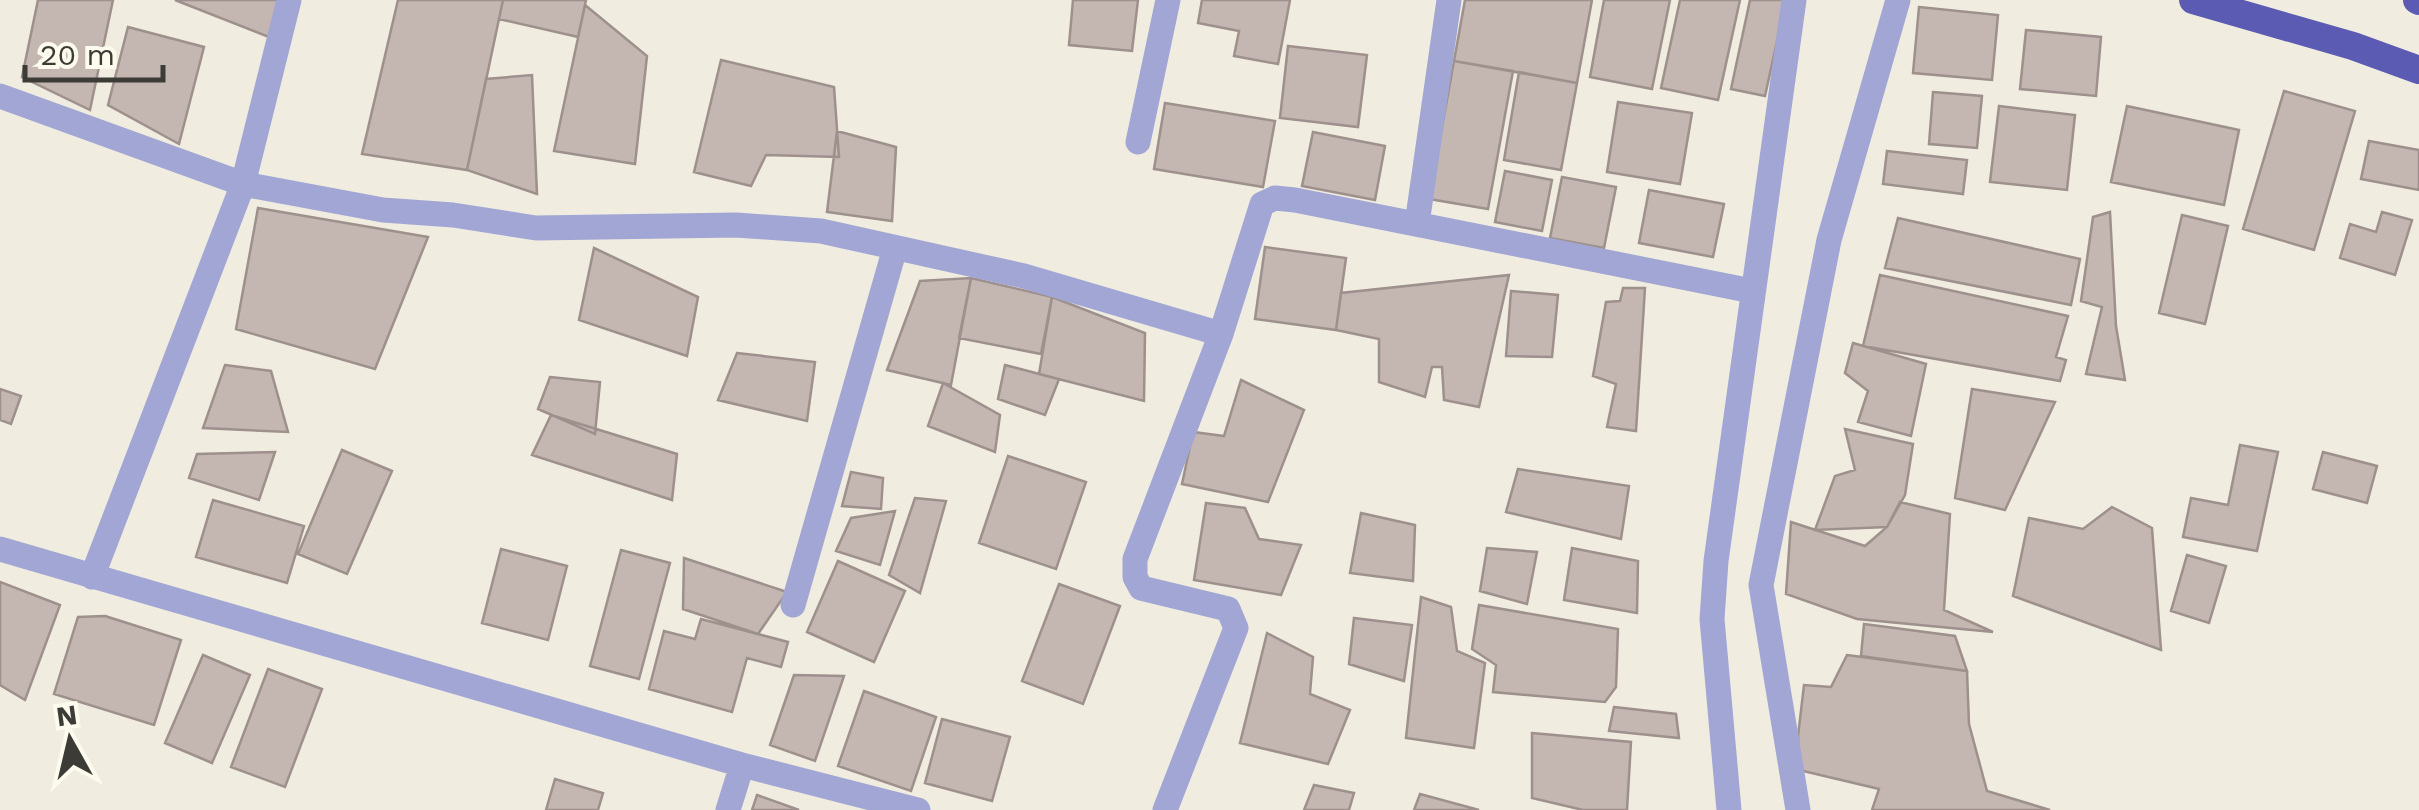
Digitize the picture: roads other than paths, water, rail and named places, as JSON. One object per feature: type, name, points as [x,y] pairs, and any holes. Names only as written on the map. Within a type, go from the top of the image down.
[{"type":"highway","points":[[2193,0],[2353,46],[2419,70]]},
{"type":"street","points":[[92,577],[244,184],[289,0]]},
{"type":"street","points":[[1138,142],[1168,0]]},
{"type":"street","points":[[1417,224],[1448,0]]},
{"type":"street","points":[[1729,810],[1712,619],[1716,561],[1794,0]]},
{"type":"street","points":[[1798,810],[1761,585],[1829,240],[1898,0]]},
{"type":"street","points":[[0,96],[244,184],[383,210],[536,228],[736,226],[820,231],[1024,276],[1221,334]]},
{"type":"street","points":[[1165,810],[1236,628],[1228,609],[1141,588],[1135,577],[1135,558],[1221,334],[1262,204],[1276,198],[1295,200],[1752,291]]},
{"type":"street","points":[[793,605],[895,248]]},
{"type":"street","points":[[0,549],[742,765],[918,810]]},
{"type":"street","points":[[728,810],[742,765]]}]
